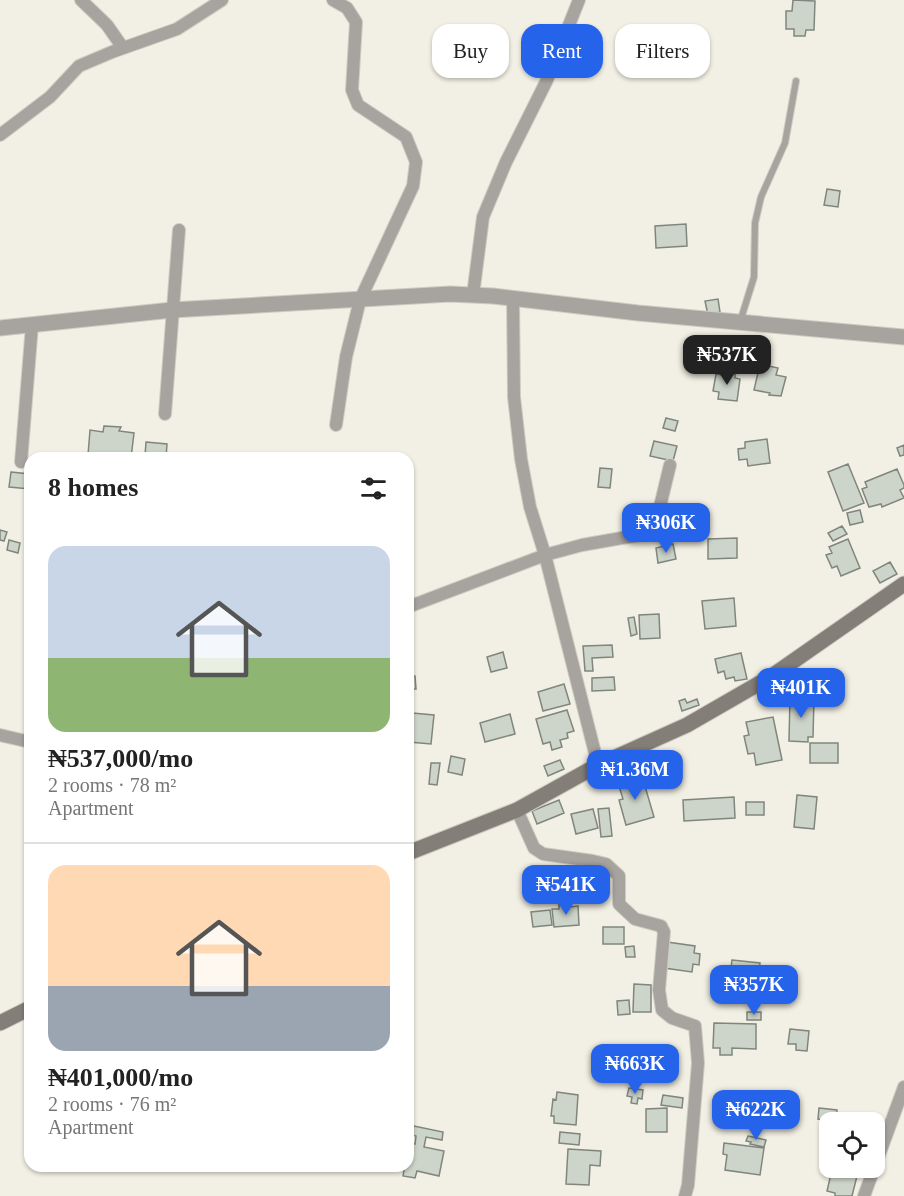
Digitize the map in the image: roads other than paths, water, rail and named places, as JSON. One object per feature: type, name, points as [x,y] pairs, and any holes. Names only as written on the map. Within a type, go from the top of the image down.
[{"type":"main road","points":[[414,851],[517,810],[597,765],[687,725],[772,676],[904,584]]},
{"type":"main road","points":[[0,1023],[24,1008]]},
{"type":"street","points":[[81,0],[107,26],[123,48]]},
{"type":"street","points":[[0,135],[50,97],[79,66],[177,29],[222,0]]},
{"type":"street","points":[[333,0],[346,8],[356,22],[352,90],[358,105],[406,137],[416,162],[412,186],[360,300],[346,357],[336,425]]},
{"type":"street","points":[[474,295],[483,217],[506,162],[547,80],[579,0]]},
{"type":"street","points":[[165,414],[179,231]]},
{"type":"street","points":[[0,328],[172,310],[450,294],[513,298],[638,313],[904,337]]},
{"type":"street","points":[[513,298],[514,397],[521,459],[530,507],[545,555],[597,765]]},
{"type":"street","points":[[21,462],[32,325]]},
{"type":"street","points":[[414,605],[545,555],[582,545],[639,535],[647,531],[656,524],[670,465]]},
{"type":"street","points":[[0,735],[24,741]]},
{"type":"street","points":[[517,810],[534,848],[543,854],[606,864],[619,876],[619,904],[635,919],[661,926],[664,932],[659,990],[662,1010],[672,1018],[695,1026],[698,1063],[688,1185],[685,1196]]},
{"type":"street","points":[[864,1196],[904,1087]]},
{"type":"lane","points":[[739,322],[754,277],[755,223],[761,197],[785,143],[796,81]]}]
